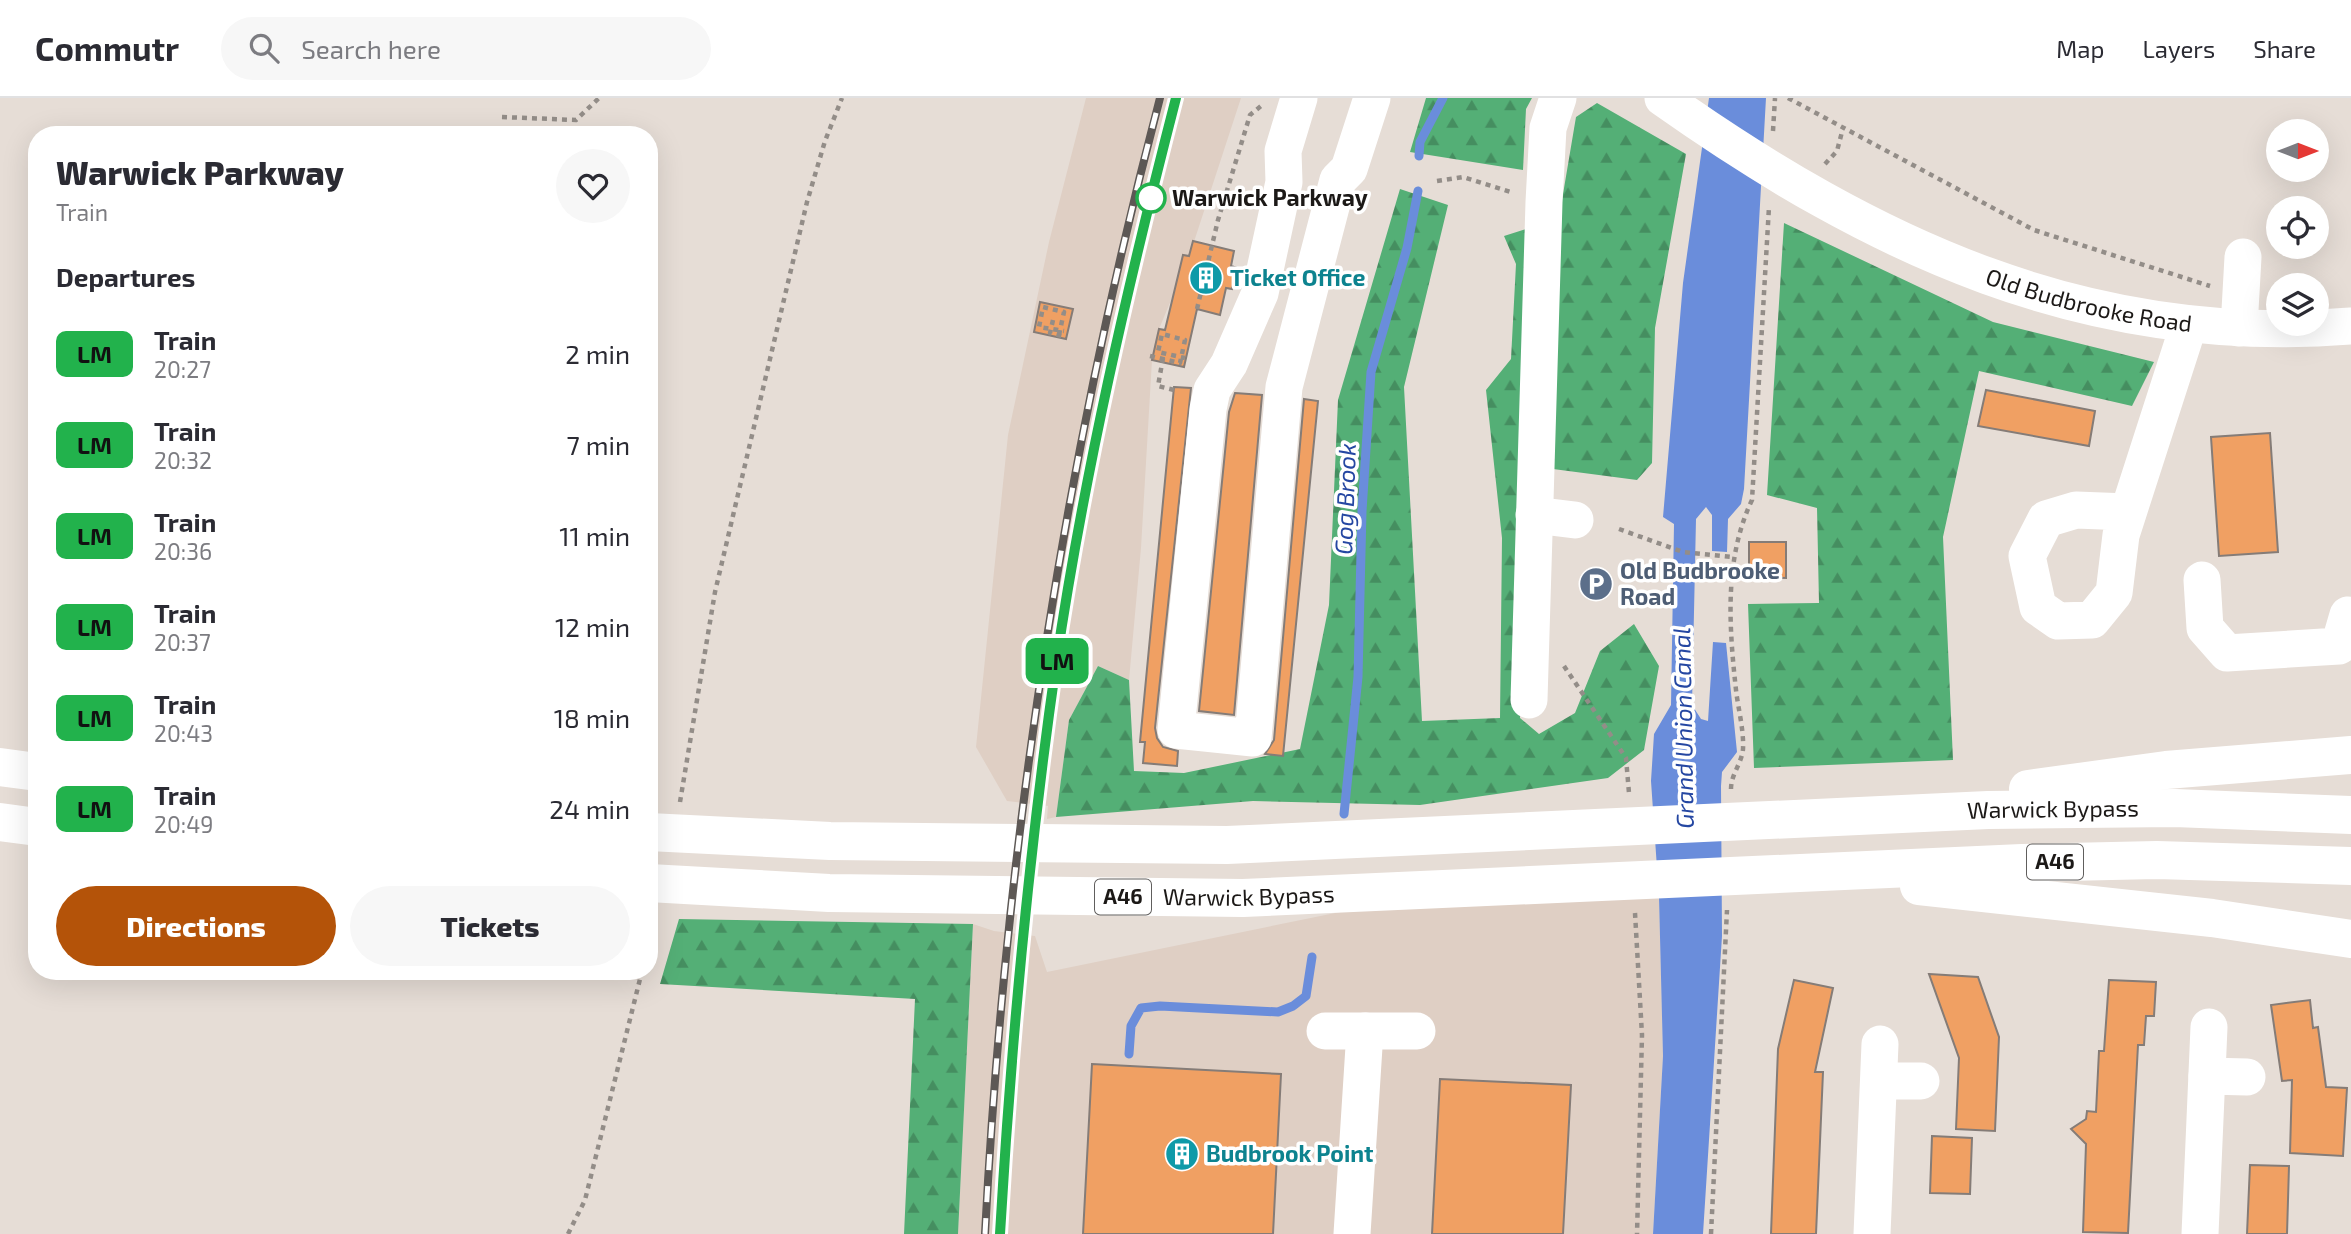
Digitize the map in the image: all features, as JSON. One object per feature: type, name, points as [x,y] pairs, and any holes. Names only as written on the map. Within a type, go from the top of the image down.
[{"type":"highway","points":[[1804,819],[2166,770],[2351,755]]},
{"type":"highway","points":[[0,767],[28,771]]},
{"type":"highway","name":"Warwick Bypass","points":[[658,832],[830,841],[1227,845],[1988,810],[2175,808],[2351,815]]},
{"type":"highway","points":[[0,822],[28,826]]},
{"type":"highway","name":"A46","points":[[1772,872],[2157,860],[2351,866]]},
{"type":"highway","points":[[1772,872],[2212,918],[2351,939]]},
{"type":"highway","name":"Warwick Bypass","points":[[658,884],[828,893],[1243,898],[1597,883],[1772,872]]},
{"type":"street","points":[[1299,98],[1283,151],[1284,182],[1260,293],[1229,364],[1212,390],[1208,409],[1176,730],[1254,738],[1284,387],[1338,180],[1349,169],[1372,98]]},
{"type":"street","points":[[1529,700],[1544,202],[1548,128],[1558,98]]},
{"type":"street","name":"Old Budbrooke Road","points":[[1663,98],[1728,144],[1972,273],[2091,308],[2189,324],[2240,312],[2351,326]]},
{"type":"street","points":[[2240,312],[2243,257]]},
{"type":"street","points":[[2128,512],[2189,324]]},
{"type":"street","points":[[1534,515],[1575,520]]},
{"type":"street","points":[[2202,580],[2205,628],[2227,653],[2339,646],[2348,615]]},
{"type":"street","points":[[2200,1234],[2209,1027]]},
{"type":"street","points":[[1325,1031],[1416,1031]]},
{"type":"street","points":[[1352,1234],[1365,1031]]},
{"type":"street","points":[[1872,1234],[1880,1044]]},
{"type":"street","points":[[2207,1076],[2247,1077]]},
{"type":"street","points":[[1878,1081],[1921,1081]]},
{"type":"path","points":[[502,117],[576,120],[599,98]]},
{"type":"path","points":[[686,772],[715,592],[807,202],[825,141],[842,98]]},
{"type":"path","points":[[1197,309],[1218,220],[1250,115],[1261,108],[1264,98]]},
{"type":"path","points":[[1773,139],[1775,98]]},
{"type":"path","points":[[1788,98],[2034,230],[2240,312]]},
{"type":"path","points":[[1731,791],[1731,777],[1743,750],[1731,639],[1733,557],[1739,528],[1752,500],[1797,181],[1836,151],[1843,128]]},
{"type":"path","points":[[1437,181],[1464,177],[1544,202]]},
{"type":"path","points":[[1043,307],[1064,312],[1063,334],[1039,327],[1043,307]]},
{"type":"path","points":[[1053,320],[1050,333],[1063,334]]},
{"type":"path","points":[[1150,356],[1180,363],[1185,340],[1162,334],[1158,352],[1185,358]]},
{"type":"path","points":[[1170,348],[1158,386],[1174,390]]},
{"type":"path","points":[[1619,529],[1683,552],[1733,557]]},
{"type":"path","points":[[1711,1234],[1727,903]]},
{"type":"path","points":[[568,1234],[585,1199],[640,980]]},
{"type":"shaded area","points":[[1086,98],[1241,98],[1189,257],[1159,329],[1152,360],[1141,548],[1129,680],[1098,666],[1069,720],[1056,817],[1047,819],[1048,806],[1007,801],[976,747],[1008,435],[1049,242]]},
{"type":"shaded area","points":[[1659,897],[1663,1056],[1653,1234],[958,1234],[973,924],[994,931],[1035,936],[1047,972],[1350,910]]},
{"type":"green space","points":[[1426,98],[1532,98],[1526,109],[1523,170],[1410,152]]},
{"type":"green space","points":[[1597,103],[1686,154],[1655,328],[1652,463],[1637,480],[1553,469],[1562,200],[1576,117]]},
{"type":"green space","points":[[1400,189],[1448,205],[1404,387],[1422,721],[1500,718],[1502,538],[1486,390],[1511,359],[1516,264],[1504,236],[1526,229],[1537,275],[1520,718],[1539,734],[1575,713],[1600,651],[1634,624],[1659,666],[1644,750],[1608,778],[1420,805],[1253,801],[1056,817],[1069,720],[1098,666],[1129,680],[1134,771],[1184,773],[1300,749],[1329,605],[1338,400]]},
{"type":"green space","points":[[1784,223],[1993,322],[2154,362],[2132,406],[1979,371],[1943,537],[1953,760],[1754,768],[1748,604],[1819,603],[1817,508],[1767,495]]},
{"type":"green space","points":[[679,919],[973,924],[958,1234],[904,1234],[915,999],[660,984]]},
{"type":"water","name":"Grand Union Canal","points":[[1709,98],[1766,98],[1744,489],[1741,504],[1728,519],[1727,552],[1712,551],[1712,515],[1706,507],[1696,519],[1692,705],[1701,719],[1708,721],[1713,642],[1726,643],[1737,752],[1722,772],[1721,786],[1722,936],[1703,1234],[1653,1234],[1663,1056],[1659,897],[1651,781],[1654,734],[1671,705],[1674,524],[1663,517],[1683,283]]},
{"type":"building","name":"Ticket Office","points":[[1193,241],[1234,251],[1231,266],[1237,268],[1232,289],[1226,288],[1220,315],[1197,309],[1184,367],[1152,360],[1159,329],[1165,330],[1183,255],[1189,256]]},
{"type":"building","points":[[1040,302],[1073,309],[1066,339],[1034,332]]},
{"type":"building","points":[[1174,387],[1191,388],[1155,728],[1163,747],[1178,751],[1177,766],[1143,763],[1145,742],[1140,742]]},
{"type":"building","points":[[1986,390],[2095,411],[2089,446],[1978,426]]},
{"type":"building","points":[[1235,393],[1262,395],[1234,715],[1199,711],[1229,412]]},
{"type":"building","points":[[1304,399],[1318,401],[1283,756],[1265,754],[1274,740]]},
{"type":"building","points":[[2270,433],[2278,552],[2219,556],[2211,437]]},
{"type":"building","points":[[1749,542],[1786,542],[1786,578],[1749,577]]},
{"type":"building","points":[[1929,974],[1978,977],[1999,1037],[1995,1131],[1956,1129],[1959,1058]]},
{"type":"building","points":[[1794,980],[1833,988],[1815,1072],[1823,1072],[1816,1234],[1771,1234],[1778,1049]]},
{"type":"building","points":[[2109,980],[2156,982],[2154,1016],[2146,1016],[2144,1045],[2138,1045],[2128,1233],[2083,1232],[2086,1144],[2071,1129],[2086,1119],[2087,1111],[2096,1112],[2099,1051],[2104,1051]]},
{"type":"building","points":[[2310,1000],[2313,1028],[2318,1027],[2326,1087],[2347,1088],[2343,1156],[2290,1153],[2292,1080],[2282,1081],[2271,1005]]},
{"type":"building","name":"Budbrook Point","points":[[1092,1064],[1281,1074],[1273,1234],[1083,1234]]},
{"type":"building","points":[[1440,1079],[1571,1085],[1563,1234],[1432,1234]]},
{"type":"building","points":[[1932,1136],[1972,1138],[1970,1194],[1930,1193]]},
{"type":"building","points":[[2250,1165],[2289,1166],[2287,1234],[2247,1234]]},
{"type":"waterway","name":"Gog Brook","points":[[1419,156],[1420,142],[1443,98]]},
{"type":"waterway","name":"Gog Brook","points":[[1344,814],[1358,677],[1362,511],[1371,372],[1407,248],[1418,191]]},
{"type":"waterway","name":"Gog Brook","points":[[1129,1054],[1131,1026],[1141,1008],[1160,1006],[1278,1012],[1293,1006],[1306,996],[1312,957]]},
{"type":"railway","points":[[985,1234],[1007,947],[1043,662],[1094,378],[1160,98]]},
{"type":"railway","points":[[1000,1234],[1021,946],[1057,658],[1110,377],[1176,98]]},
{"type":"train","name":"LM","points":[[1000,1234],[1022,934],[1057,661],[1122,321],[1176,98]]},
{"type":"place","name":"Warwick Parkway","points":[[1151,198]]},
{"type":"place","name":"Ticket Office","points":[[1206,278]]},
{"type":"place","name":"Old Budbrooke Road","points":[[1596,584]]},
{"type":"place","name":"Budbrook Point","points":[[1182,1154]]}]
